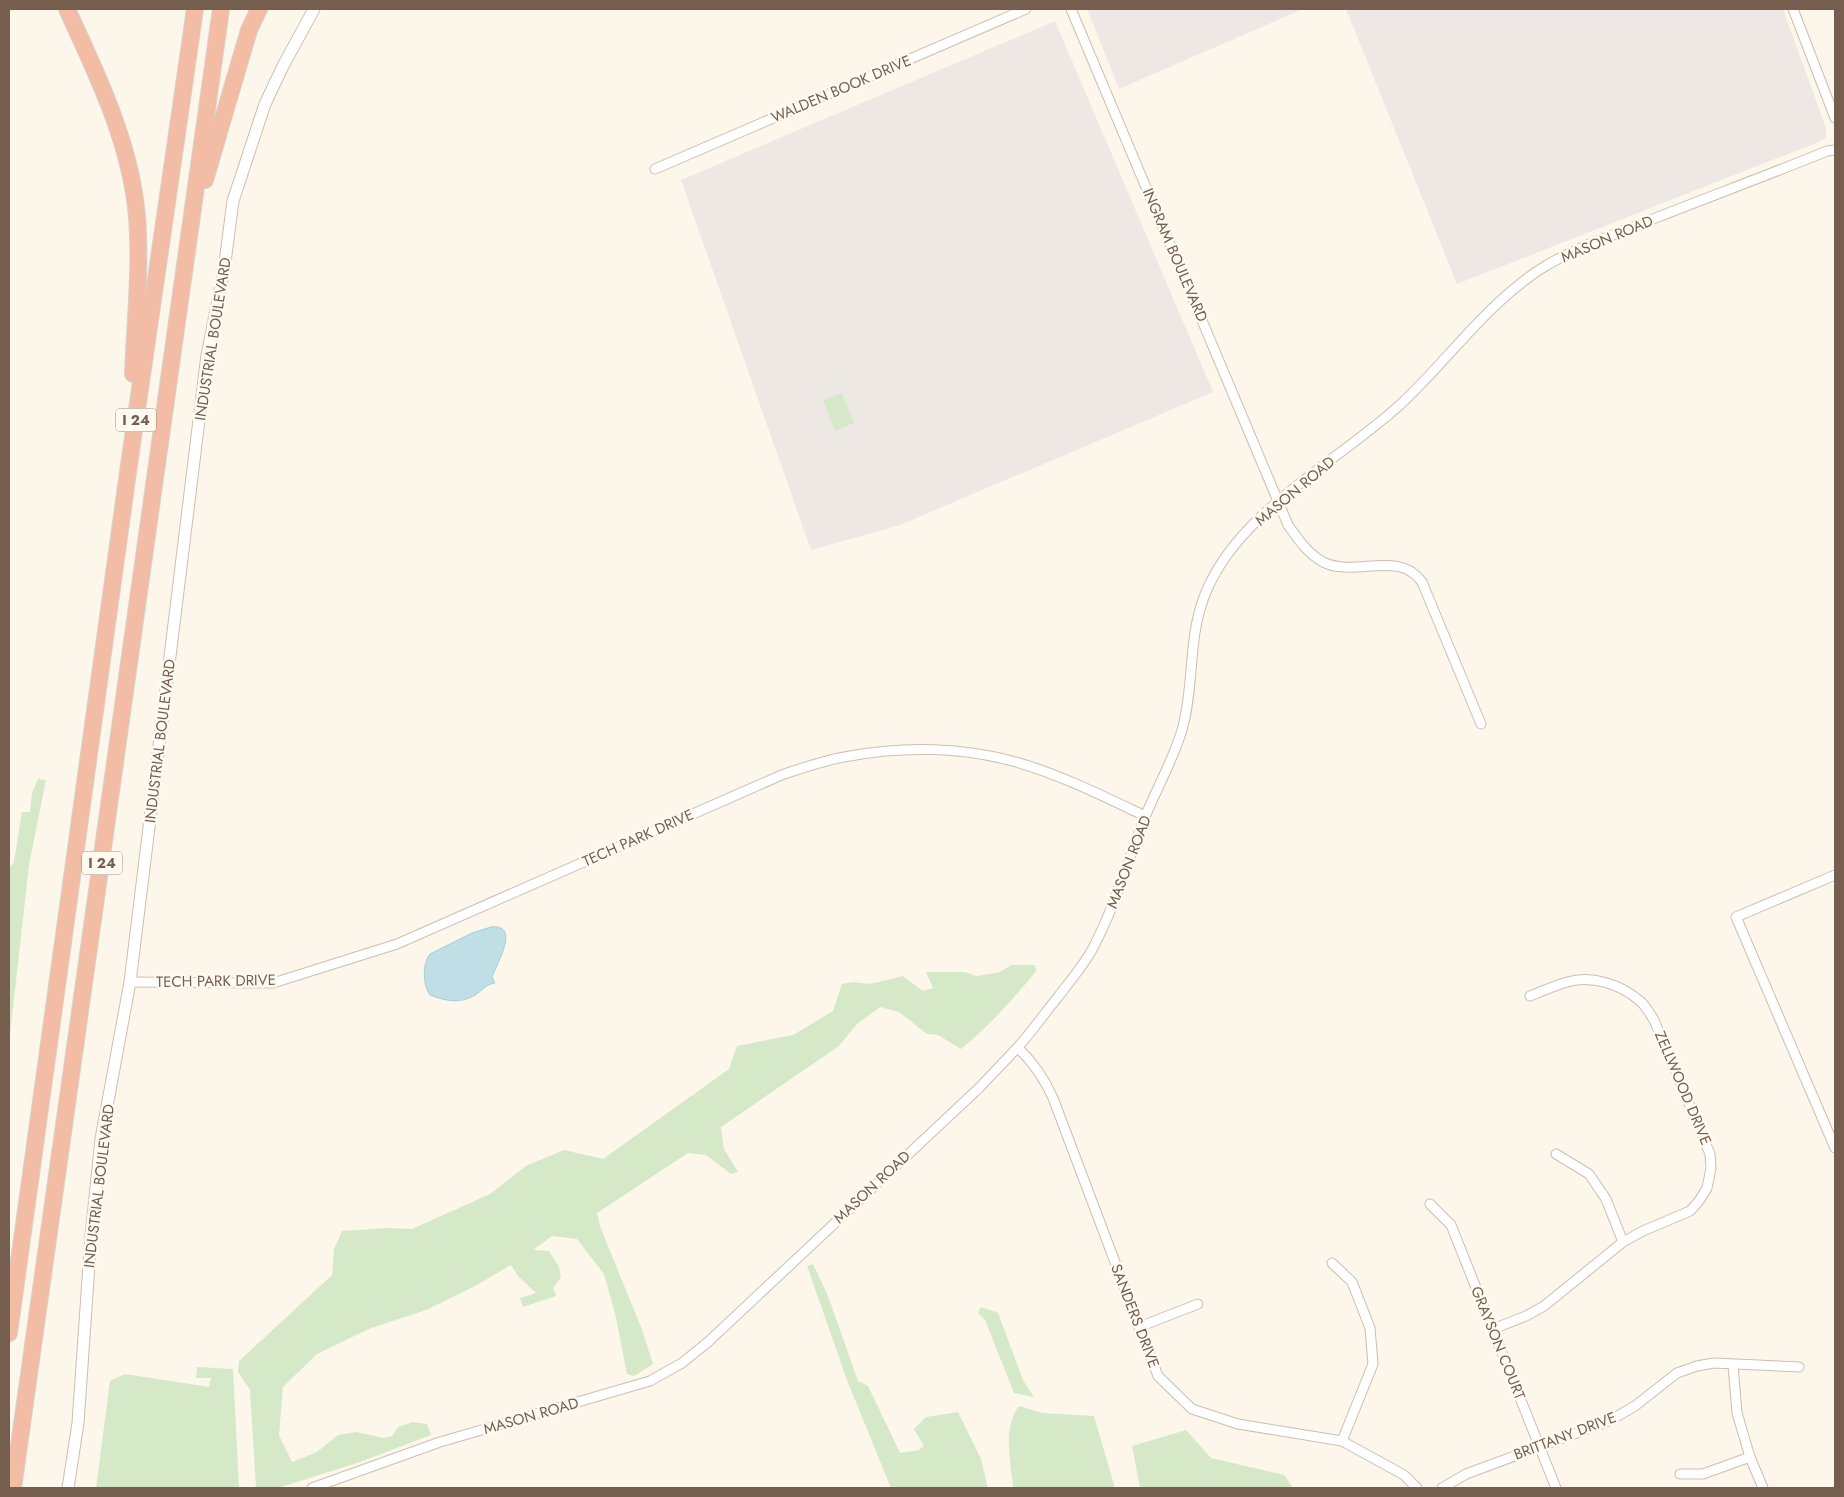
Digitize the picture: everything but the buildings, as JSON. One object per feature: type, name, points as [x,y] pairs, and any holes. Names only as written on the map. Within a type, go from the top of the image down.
[{"type":"highway","points":[[67,9],[106,96],[127,159],[137,217],[138,272],[128,472]]},
{"type":"highway","name":"I 24","points":[[9,1333],[128,472],[195,9]]},
{"type":"highway","name":"I 24","points":[[14,1488],[221,9]]},
{"type":"highway","points":[[189,237],[249,30],[259,9]]},
{"type":"street","name":"INDUSTRIAL BOULEVARD","points":[[68,1488],[78,1423],[91,1236],[101,1139],[130,982],[208,355],[224,270],[233,201],[266,104],[314,9]]},
{"type":"street","name":"WALDEN BOOK DRIVE","points":[[655,169],[1026,9]]},
{"type":"street","name":"INGRAM BOULEVARD","points":[[1071,9],[1288,525],[1311,555],[1324,563],[1348,568],[1393,565],[1416,574],[1422,582],[1481,724]]},
{"type":"street","points":[[1793,9],[1835,118]]},
{"type":"street","name":"MASON ROAD","points":[[312,1488],[440,1442],[650,1381],[682,1363],[708,1342],[979,1088],[1018,1048],[1092,951],[1108,917],[1146,816],[1182,730],[1187,706],[1198,612],[1207,589],[1233,546],[1278,502],[1395,410],[1506,296],[1537,272],[1568,255],[1615,234],[1826,151],[1835,150]]},
{"type":"street","name":"TECH PARK DRIVE","points":[[130,982],[273,983],[304,974],[397,944],[784,774],[848,756],[872,752],[954,751],[1015,762],[1076,784],[1146,816]]},
{"type":"street","points":[[1835,876],[1736,917],[1835,1148]]},
{"type":"street","name":"ZELLWOOD DRIVE","points":[[1493,1329],[1526,1316],[1544,1306],[1623,1242],[1690,1211],[1707,1188],[1711,1168],[1710,1154],[1654,1020],[1641,1002],[1614,985],[1586,979],[1568,982],[1530,996]]},
{"type":"street","name":"SANDERS DRIVE","points":[[1018,1048],[1034,1063],[1044,1078],[1053,1098],[1158,1376],[1192,1409],[1238,1424],[1342,1441],[1404,1475],[1417,1488]]},
{"type":"street","points":[[1556,1154],[1589,1174],[1606,1199],[1623,1242]]},
{"type":"street","name":"GRAYSON COURT","points":[[1430,1204],[1451,1225],[1556,1488]]},
{"type":"street","points":[[1332,1263],[1352,1282],[1370,1328],[1373,1364],[1342,1441]]},
{"type":"street","points":[[1139,1327],[1198,1304]]},
{"type":"street","name":"BRITTANY DRIVE","points":[[1442,1488],[1466,1474],[1623,1414],[1677,1373],[1697,1366],[1714,1362],[1733,1365],[1799,1367]]},
{"type":"street","points":[[1733,1365],[1736,1413],[1750,1457],[1763,1488]]},
{"type":"street","points":[[1680,1474],[1703,1474],[1750,1457]]},
{"type":"shaded area","points":[[1087,9],[1303,9],[1119,89]]},
{"type":"shaded area","points":[[1346,9],[1783,9],[1826,128],[1826,138],[1457,284]]},
{"type":"shaded area","points":[[1055,21],[1213,392],[900,525],[811,550],[681,180]]},
{"type":"green space","points":[[842,393],[854,423],[835,431],[823,400]]},
{"type":"green space","points":[[38,779],[46,780],[29,865],[9,1043],[9,868],[14,862],[22,812],[30,812],[32,793]]},
{"type":"green space","points":[[1011,965],[1035,965],[1036,971],[1000,1012],[961,1049],[938,1035],[927,1034],[899,1012],[880,1007],[857,1024],[839,1046],[721,1127],[724,1149],[738,1172],[731,1174],[706,1155],[688,1153],[597,1213],[601,1229],[641,1327],[653,1364],[634,1376],[627,1374],[615,1313],[604,1274],[577,1239],[552,1236],[533,1250],[549,1251],[559,1267],[561,1278],[553,1288],[556,1296],[523,1307],[520,1298],[536,1293],[518,1276],[511,1265],[477,1285],[426,1310],[371,1328],[317,1354],[283,1387],[279,1435],[292,1462],[317,1452],[338,1435],[356,1432],[384,1438],[392,1436],[398,1427],[413,1422],[427,1424],[431,1435],[360,1462],[278,1488],[256,1488],[250,1390],[238,1372],[239,1361],[332,1275],[334,1249],[342,1231],[389,1228],[412,1229],[490,1194],[526,1166],[564,1150],[603,1159],[729,1069],[737,1046],[793,1035],[833,1011],[842,984],[853,982],[870,984],[903,976],[923,991],[933,988],[926,972],[964,972],[977,976],[1000,972]]},
{"type":"green space","points":[[813,1264],[828,1296],[858,1381],[868,1386],[900,1453],[919,1450],[924,1446],[914,1429],[926,1417],[958,1412],[981,1459],[988,1488],[891,1488],[847,1380],[807,1266]]},
{"type":"green space","points":[[981,1307],[998,1313],[1023,1380],[1034,1397],[1014,1393],[985,1320],[978,1313]]},
{"type":"green space","points":[[197,1367],[233,1369],[239,1488],[96,1488],[110,1381],[125,1374],[209,1387],[211,1378],[196,1378]]},
{"type":"green space","points":[[1019,1406],[1042,1413],[1094,1416],[1115,1488],[1013,1488],[1009,1435],[1014,1415]]},
{"type":"green space","points":[[1186,1430],[1211,1458],[1284,1475],[1293,1488],[1140,1488],[1132,1446]]},
{"type":"water","points":[[491,927],[500,928],[505,932],[506,938],[505,946],[492,977],[495,983],[470,998],[459,1001],[441,999],[430,995],[424,975],[427,958],[430,954],[472,933]]}]
